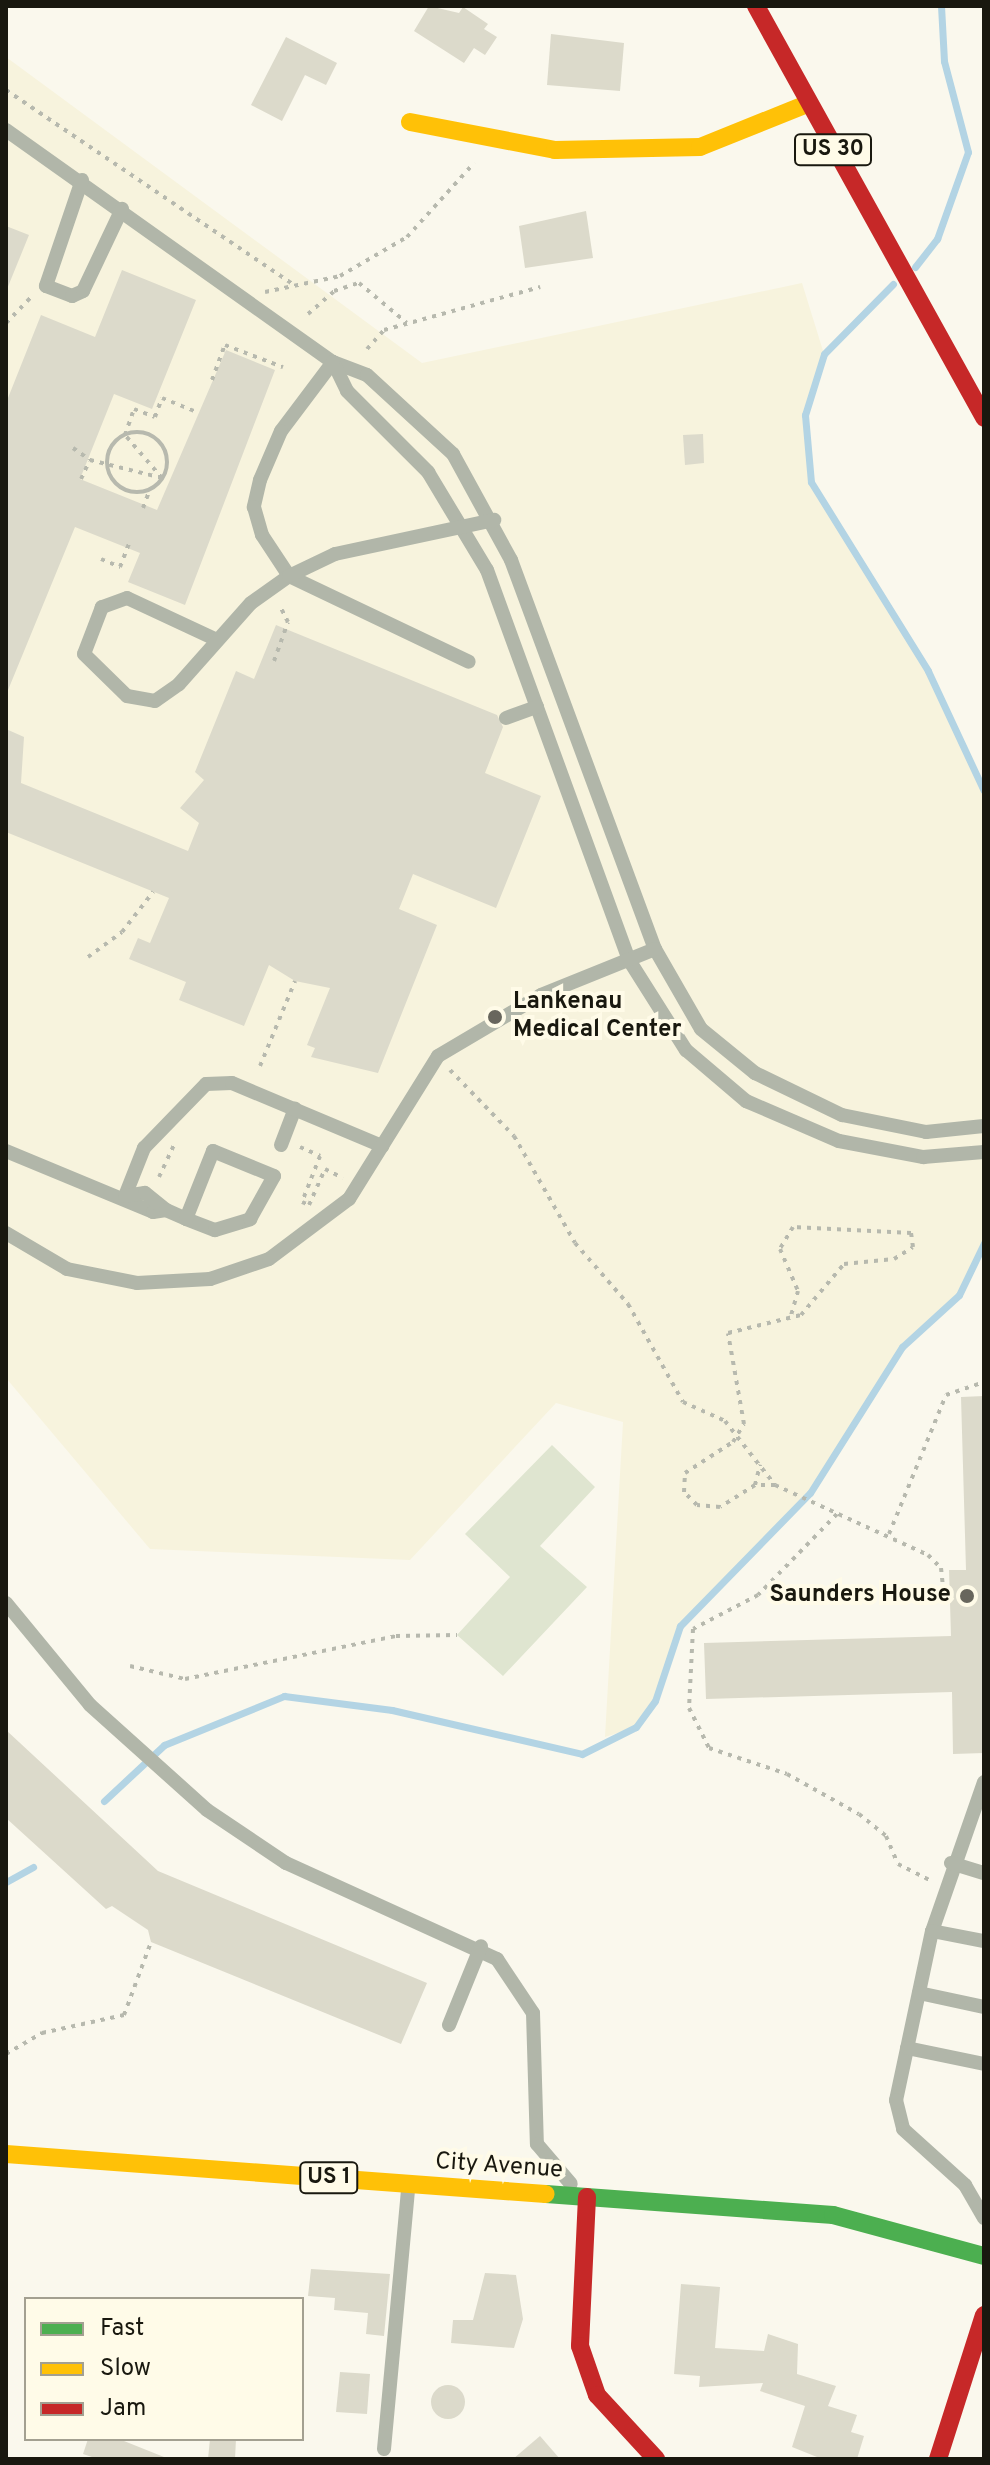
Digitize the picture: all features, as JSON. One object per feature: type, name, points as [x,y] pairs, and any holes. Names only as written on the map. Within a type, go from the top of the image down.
[{"type":"main road","name":"US 30","points":[[756,6],[807,104],[984,418]]},
{"type":"main road","points":[[410,122],[555,150],[700,147],[807,104]]},
{"type":"main road","name":"City Avenue","points":[[6,2154],[833,2215],[981,2255]]},
{"type":"main road","points":[[587,2197],[580,2346],[597,2395],[626,2434],[656,2459]]},
{"type":"main road","points":[[938,2459],[984,2315]]},
{"type":"lane","points":[[6,130],[82,180],[333,362],[367,375],[425,424],[494,520],[655,949],[701,1029],[776,1084],[880,1127],[984,1126]]},
{"type":"lane","points":[[82,180],[46,286],[72,296],[83,291],[122,209]]},
{"type":"lane","points":[[333,362],[347,391],[428,472],[462,524],[537,707],[629,960],[686,1050],[746,1101],[877,1152],[984,1152]]},
{"type":"lane","points":[[333,362],[281,431],[260,480],[254,507],[262,535],[289,576],[469,662]]},
{"type":"lane","points":[[215,639],[127,598],[102,607],[84,654],[127,696],[155,701],[179,684],[215,639],[289,576],[335,554],[462,524],[494,520]]},
{"type":"lane","points":[[506,718],[537,707]]},
{"type":"lane","points":[[6,1233],[39,1256],[97,1277],[210,1279],[269,1259],[326,1220],[349,1199],[438,1056],[541,995],[655,949]]},
{"type":"lane","points":[[125,1196],[144,1148],[206,1084],[232,1083],[382,1146]]},
{"type":"lane","points":[[282,1142],[295,1109]]},
{"type":"lane","points":[[6,1151],[125,1196],[145,1193],[166,1210],[186,1219],[215,1230],[250,1219],[274,1176],[213,1151],[186,1219]]},
{"type":"lane","points":[[6,1603],[139,1754],[162,1775],[286,1863],[481,1946],[511,1975],[533,2013],[537,2144],[587,2197]]},
{"type":"lane","points":[[984,1782],[951,1863],[932,1931],[896,2100],[903,2129],[965,2185],[984,2218]]},
{"type":"lane","points":[[951,1863],[984,1873]]},
{"type":"lane","points":[[932,1931],[984,1941]]},
{"type":"lane","points":[[449,2025],[481,1946]]},
{"type":"lane","points":[[919,1993],[984,2007]]},
{"type":"lane","points":[[907,2048],[984,2064]]},
{"type":"lane","points":[[384,2449],[408,2184]]},
{"type":"lane","points":[[981,2255],[984,2230]]},
{"type":"path","points":[[6,90],[295,286]]},
{"type":"path","points":[[243,297],[340,276],[407,237],[452,196],[492,138]]},
{"type":"path","points":[[308,314],[334,291],[359,283],[407,323]]},
{"type":"path","points":[[367,349],[384,330],[540,287]]},
{"type":"path","points":[[6,323],[30,298]]},
{"type":"path","points":[[212,380],[225,345],[283,367]]},
{"type":"path","points":[[108,464],[125,435],[134,409],[155,417],[162,398],[197,412]]},
{"type":"path","points":[[125,435],[145,433],[162,445],[162,478],[150,489],[143,508]]},
{"type":"path","points":[[125,435],[162,478]]},
{"type":"path","points":[[73,448],[90,460],[162,478]]},
{"type":"path","points":[[81,479],[90,460]]},
{"type":"path","points":[[108,464],[120,487],[150,489]]},
{"type":"path","points":[[101,559],[120,567],[129,543]]},
{"type":"path","points":[[274,661],[288,622],[280,606]]},
{"type":"path","points":[[88,957],[122,932],[153,892]]},
{"type":"path","points":[[260,1066],[295,981]]},
{"type":"path","points":[[438,1056],[514,1136],[575,1243],[628,1304],[677,1394],[737,1435],[775,1485]]},
{"type":"path","points":[[159,1177],[181,1132]]},
{"type":"path","points":[[282,1142],[320,1156],[302,1202],[309,1205],[325,1169],[345,1180]]},
{"type":"path","points":[[791,1316],[798,1291],[780,1249],[793,1227],[911,1233],[906,1253],[850,1260],[809,1311],[791,1316],[728,1333],[745,1418],[737,1435],[692,1465],[684,1492],[697,1505],[720,1507],[755,1485],[775,1485],[820,1507],[889,1534],[941,1568],[945,1606]]},
{"type":"path","points":[[889,1534],[946,1395],[984,1382]]},
{"type":"path","points":[[755,1485],[760,1465]]},
{"type":"path","points":[[837,1514],[758,1595],[693,1629],[689,1708],[709,1748],[787,1774],[859,1814],[886,1836],[898,1864],[944,1888]]},
{"type":"path","points":[[130,1666],[185,1679],[341,1645],[457,1635]]},
{"type":"path","points":[[6,2054],[42,2033],[124,2015],[151,1942]]},
{"type":"shaded area","name":"Lankenau Medical Center","points":[[6,57],[422,363],[802,283],[824,354],[805,415],[811,482],[928,671],[984,791],[984,1243],[959,1295],[902,1347],[810,1493],[681,1626],[655,1701],[636,1727],[605,1737],[623,1422],[556,1403],[410,1560],[150,1549],[6,1378]]},
{"type":"green space","points":[[552,1445],[595,1487],[540,1546],[587,1587],[503,1676],[457,1635],[510,1577],[465,1534]]},
{"type":"building","points":[[429,6],[459,13],[463,7],[488,24],[484,29],[497,37],[485,55],[474,48],[464,63],[414,31]]},
{"type":"building","points":[[551,34],[624,43],[620,91],[547,85]]},
{"type":"building","points":[[286,37],[337,63],[326,85],[305,75],[282,121],[251,105]]},
{"type":"building","points":[[586,211],[593,258],[525,268],[519,226]]},
{"type":"building","points":[[6,226],[29,235],[7,289],[6,289]]},
{"type":"building","points":[[122,270],[196,300],[152,409],[114,394],[80,479],[157,510],[226,350],[275,370],[185,605],[128,582],[140,553],[75,527],[6,695],[6,403],[41,315],[95,337]]},
{"type":"building","points":[[703,434],[704,463],[685,465],[683,435]]},
{"type":"building","points":[[276,625],[497,715],[503,727],[485,773],[541,796],[496,908],[413,874],[399,909],[437,925],[378,1073],[311,1057],[315,1048],[307,1045],[330,988],[295,981],[269,965],[244,1026],[179,1000],[186,982],[129,959],[138,938],[150,943],[169,898],[6,832],[6,729],[24,737],[21,783],[188,851],[199,823],[180,808],[204,780],[195,772],[236,671],[254,679]]},
{"type":"building","name":"Saunders House","points":[[984,1396],[984,1753],[953,1754],[952,1692],[706,1699],[704,1643],[951,1636],[949,1570],[966,1570],[961,1397]]},
{"type":"building","points":[[6,1730],[158,1871],[427,1983],[401,2044],[151,1942],[148,1930],[112,1906],[106,1909],[6,1818]]},
{"type":"building","points":[[311,2269],[390,2274],[384,2336],[366,2334],[368,2313],[334,2310],[335,2298],[308,2296]]},
{"type":"building","points":[[485,2273],[516,2275],[523,2319],[514,2348],[451,2343],[453,2320],[473,2320]]},
{"type":"building","points":[[681,2284],[720,2287],[715,2348],[764,2351],[768,2334],[798,2344],[797,2374],[836,2386],[828,2406],[857,2415],[851,2432],[864,2436],[857,2459],[822,2459],[792,2447],[805,2406],[760,2391],[763,2383],[699,2387],[700,2376],[674,2374]]},
{"type":"building","points":[[340,2372],[370,2374],[367,2414],[336,2412]]},
{"type":"building","points":[[448,2385],[460,2390],[465,2402],[460,2414],[448,2419],[436,2414],[431,2402],[436,2390]]},
{"type":"building","points":[[540,2436],[560,2459],[513,2459]]},
{"type":"building","points":[[87,2441],[124,2441],[169,2459],[98,2459],[83,2454]]},
{"type":"building","points":[[210,2441],[236,2441],[235,2459],[208,2459]]},
{"type":"waterway","points":[[915,267],[937,239],[968,152],[944,61],[941,6]]},
{"type":"waterway","points":[[893,284],[824,354],[805,415],[811,482],[928,671],[984,791]]},
{"type":"waterway","points":[[104,1801],[164,1745],[284,1696],[392,1710],[582,1754],[636,1727],[655,1701],[680,1626],[810,1493],[902,1347],[959,1295],[984,1243]]},
{"type":"waterway","points":[[6,1882],[33,1867]]},
{"type":"traffic: fast","points":[[546,2194],[833,2215],[984,2256]]},
{"type":"traffic: slow","points":[[410,122],[555,150],[700,147],[807,104]]},
{"type":"traffic: slow","points":[[6,2154],[546,2194]]},
{"type":"traffic: jam","points":[[756,6],[984,418]]},
{"type":"traffic: jam","points":[[587,2197],[580,2346],[597,2395],[656,2459]]},
{"type":"traffic: jam","points":[[938,2459],[984,2315]]},
{"type":"place","name":"Lankenau Medical Center","points":[[495,1017]]},
{"type":"place","name":"Saunders House","points":[[967,1596]]}]
